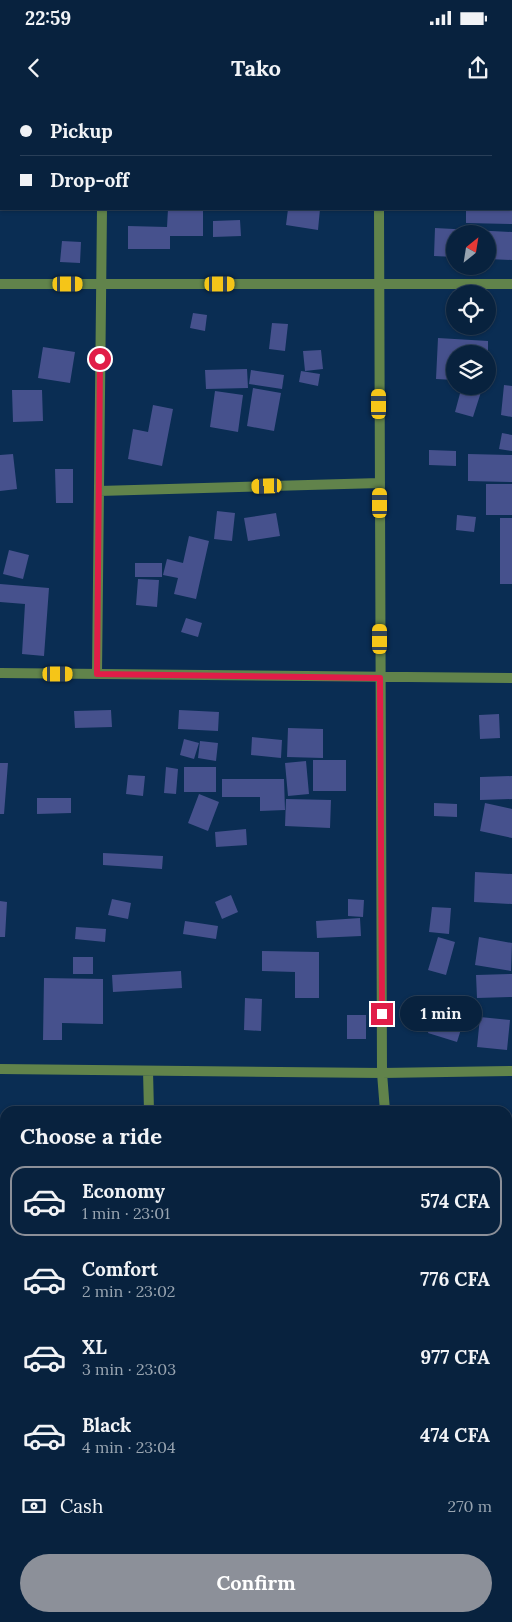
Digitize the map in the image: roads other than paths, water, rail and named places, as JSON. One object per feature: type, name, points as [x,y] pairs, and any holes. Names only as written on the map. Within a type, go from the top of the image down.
[{"type":"street","points":[[97,674],[102,210]]},
{"type":"street","points":[[379,210],[382,1074],[385,1106]]},
{"type":"street","points":[[0,284],[512,284]]},
{"type":"street","points":[[99,491],[380,483]]},
{"type":"street","points":[[0,673],[512,678]]},
{"type":"street","points":[[0,1069],[382,1074],[512,1071]]},
{"type":"street","points":[[148,1071],[149,1106]]}]
